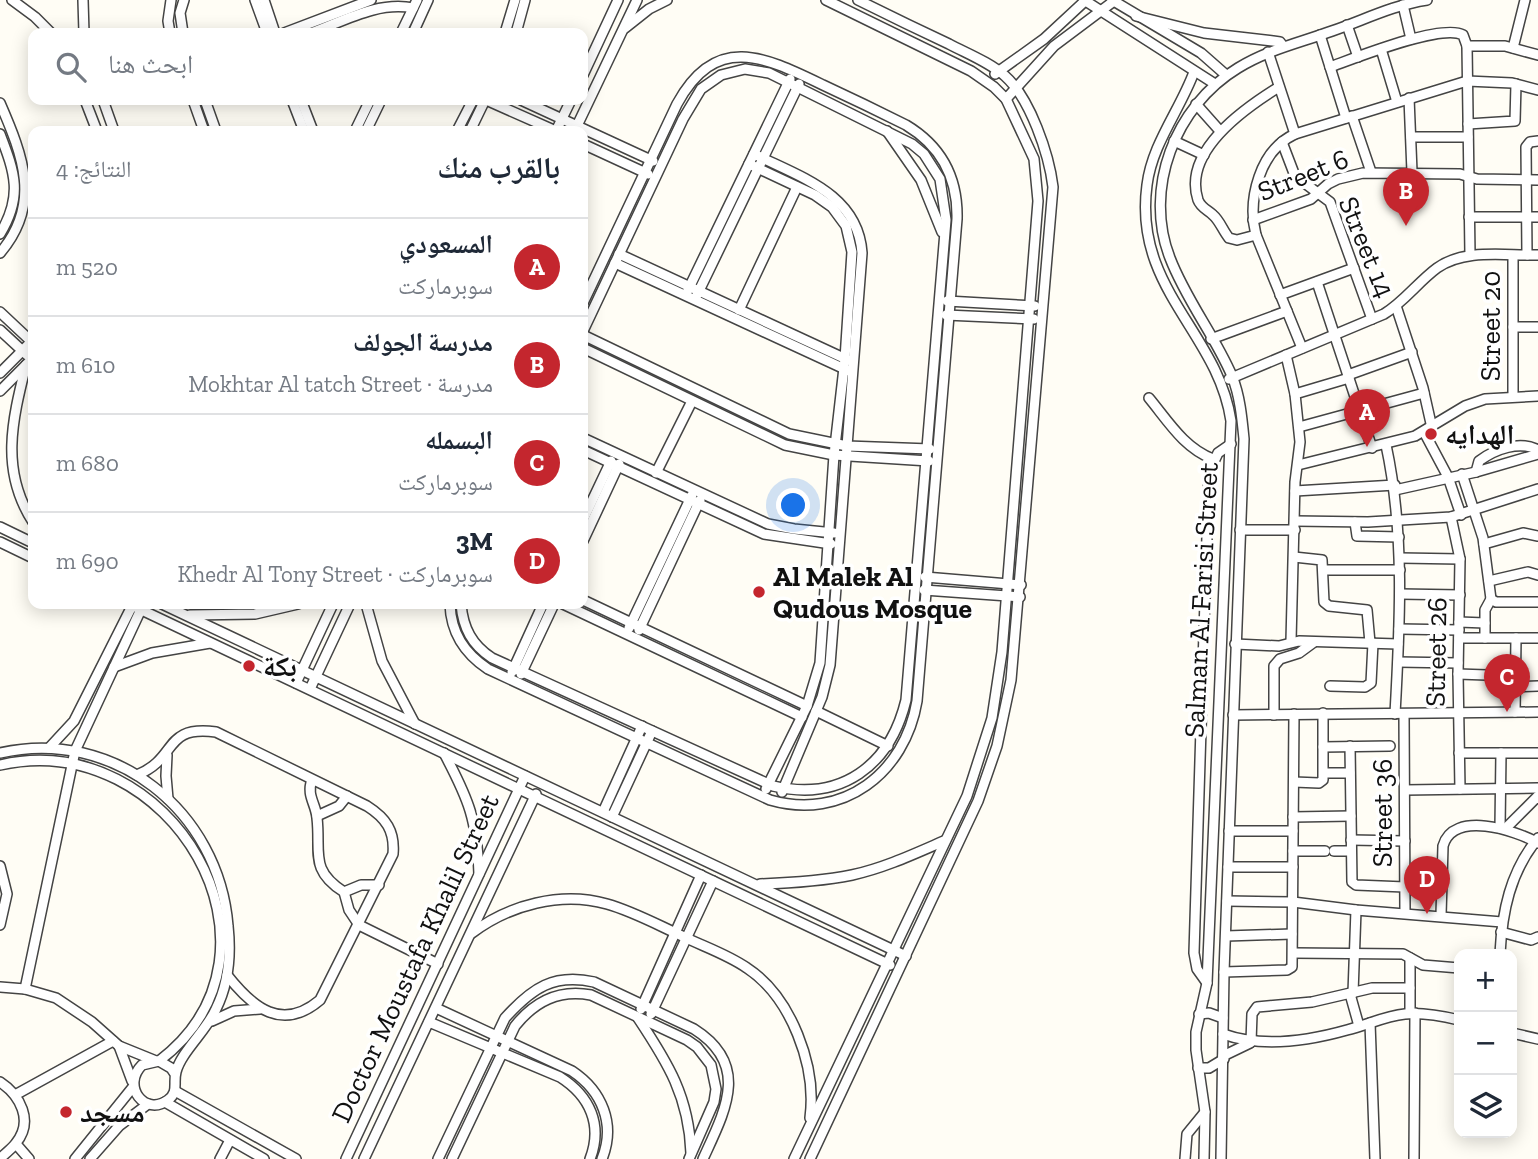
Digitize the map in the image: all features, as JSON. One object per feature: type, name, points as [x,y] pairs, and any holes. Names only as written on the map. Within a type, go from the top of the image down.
[{"type":"street","points":[[12,0],[46,28]]},
{"type":"street","points":[[83,0],[83,28]]},
{"type":"street","points":[[170,28],[171,0]]},
{"type":"street","points":[[182,28],[180,13],[184,0]]},
{"type":"street","points":[[254,0],[265,28]]},
{"type":"street","points":[[264,0],[273,28]]},
{"type":"street","points":[[297,28],[371,0]]},
{"type":"street","points":[[415,28],[428,0]]},
{"type":"street","points":[[507,28],[515,0]]},
{"type":"street","points":[[518,28],[526,0]]},
{"type":"street","points":[[610,0],[611,17]]},
{"type":"street","points":[[588,65],[618,0]]},
{"type":"street","points":[[588,103],[637,0]]},
{"type":"street","points":[[623,29],[649,9],[667,0]]},
{"type":"street","points":[[794,1159],[967,796],[992,718],[1002,652],[1038,220],[1038,184],[1034,159],[1006,99],[985,79],[826,0]]},
{"type":"street","points":[[810,1159],[978,801],[997,746],[1011,680],[1020,597],[1053,187],[1051,169],[1033,119],[1015,87],[999,71],[858,0]]},
{"type":"street","points":[[985,79],[1044,39],[1085,0],[1215,84]]},
{"type":"street","name":"Salman Al Farisi Street","points":[[1221,1159],[1224,972],[1244,439],[1232,377],[1170,258],[1163,229],[1162,184],[1174,141],[1196,104],[1226,75],[1268,52],[1347,25],[1390,4],[1403,5],[1427,0]]},
{"type":"street","points":[[1513,48],[1525,0]]},
{"type":"street","points":[[1006,99],[1054,46],[1113,1],[1201,53],[1226,75]]},
{"type":"street","points":[[324,28],[375,9],[415,4]]},
{"type":"street","points":[[403,28],[415,4]]},
{"type":"street","points":[[1403,5],[1411,39]]},
{"type":"street","points":[[1136,16],[1204,33],[1273,41],[1283,47]]},
{"type":"street","points":[[1347,25],[1359,57]]},
{"type":"street","points":[[1330,67],[1411,39],[1455,32],[1464,35],[1467,46],[1470,255]]},
{"type":"street","points":[[1320,35],[1371,172]]},
{"type":"street","points":[[1467,46],[1513,48],[1538,55]]},
{"type":"street","points":[[1381,49],[1397,102]]},
{"type":"street","points":[[1268,52],[1295,134]]},
{"type":"street","points":[[451,609],[454,631],[467,653],[488,668],[636,739],[778,802],[806,805],[846,797],[881,775],[898,755],[911,729],[916,709],[927,590],[957,205],[952,177],[938,152],[906,125],[765,59],[725,59],[712,64],[691,81],[672,113],[588,292]]},
{"type":"street","points":[[461,609],[462,617],[473,641],[481,651],[768,785],[783,789],[813,791],[837,785],[870,765],[888,746],[899,724],[905,700],[946,220],[944,194],[933,166],[912,144],[757,70],[733,71],[710,81],[701,89],[682,119],[588,322]]},
{"type":"street","name":"Salman Al Farisi Street","points":[[1194,72],[1154,156],[1147,183],[1146,233],[1160,275],[1221,382],[1229,409],[1231,444],[1207,983],[1196,1041],[1205,1112],[1204,1159]]},
{"type":"street","points":[[692,294],[799,73]]},
{"type":"street","points":[[1302,348],[1256,235],[1253,220],[1254,198],[1259,178],[1269,158],[1282,142],[1295,134],[1467,80],[1516,83],[1538,90]]},
{"type":"street","points":[[1468,124],[1515,121],[1516,83]]},
{"type":"street","points":[[1256,235],[1237,240],[1229,237],[1213,214],[1199,203],[1195,185],[1204,155],[1220,131],[1247,107],[1279,87]]},
{"type":"street","points":[[1409,98],[1412,172]]},
{"type":"street","points":[[0,103],[20,156],[26,195],[22,215],[14,233],[0,253]]},
{"type":"street","points":[[1196,104],[1220,131]]},
{"type":"street","points":[[87,105],[95,126]]},
{"type":"street","points":[[105,105],[112,126]]},
{"type":"street","points":[[195,105],[202,126]]},
{"type":"street","points":[[207,105],[214,126]]},
{"type":"street","points":[[294,105],[302,126]]},
{"type":"street","points":[[303,105],[311,126]]},
{"type":"street","points":[[357,126],[368,105]]},
{"type":"street","points":[[368,126],[379,105]]},
{"type":"street","points":[[459,126],[470,105]]},
{"type":"street","points":[[472,126],[483,105]]},
{"type":"street","points":[[496,105],[545,126]]},
{"type":"street","points":[[532,105],[572,126]]},
{"type":"street","points":[[558,126],[569,105]]},
{"type":"street","points":[[577,126],[587,105]]},
{"type":"street","points":[[672,113],[682,119]]},
{"type":"street","points":[[886,130],[920,180],[934,207],[943,236]]},
{"type":"street","points":[[0,134],[13,167],[15,185],[11,212],[0,234]]},
{"type":"street","points":[[588,134],[661,164]]},
{"type":"street","points":[[1411,137],[1468,137]]},
{"type":"street","points":[[1174,141],[1204,155]]},
{"type":"street","points":[[1527,255],[1526,147],[1530,142],[1538,141]]},
{"type":"street","name":"Street 14","points":[[1282,142],[1295,176],[1330,202],[1372,319]]},
{"type":"street","points":[[588,146],[655,178]]},
{"type":"street","points":[[759,156],[829,192],[846,208],[858,229],[862,253],[849,366],[834,456],[834,533]]},
{"type":"street","points":[[754,166],[815,195],[832,207],[846,226],[851,238],[852,252],[846,456],[834,533],[820,663],[811,709],[778,802]]},
{"type":"street","name":"Street 6","points":[[1253,220],[1311,199],[1338,179],[1371,172],[1538,180]]},
{"type":"street","points":[[739,310],[797,187]]},
{"type":"street","points":[[1469,217],[1538,217]]},
{"type":"street","points":[[1221,382],[1372,319],[1396,306],[1448,261],[1470,255],[1538,255]]},
{"type":"street","name":"Street 20","points":[[1513,256],[1513,396]]},
{"type":"street","points":[[617,259],[849,366]]},
{"type":"street","points":[[1280,295],[1354,268]]},
{"type":"street","points":[[1317,282],[1372,448]]},
{"type":"street","points":[[692,294],[739,310],[849,366]]},
{"type":"street","points":[[939,301],[1043,307]]},
{"type":"street","name":"Street 26","points":[[1396,306],[1424,393],[1428,430],[1448,477],[1456,516],[1460,559],[1460,789]]},
{"type":"street","points":[[1212,339],[1287,311]]},
{"type":"street","points":[[0,312],[28,337]]},
{"type":"street","points":[[937,315],[1042,320]]},
{"type":"street","points":[[1513,327],[1538,327]]},
{"type":"street","points":[[0,330],[28,358]]},
{"type":"street","points":[[588,335],[768,425],[804,438],[846,446],[938,450]]},
{"type":"street","points":[[0,373],[28,346]]},
{"type":"street","points":[[588,350],[785,445],[834,456],[937,462]]},
{"type":"street","points":[[1296,394],[1412,352]]},
{"type":"street","points":[[1286,355],[1296,394],[1299,427],[1291,641]]},
{"type":"street","points":[[0,391],[28,363]]},
{"type":"street","points":[[28,368],[12,427],[10,458],[16,489],[28,512]]},
{"type":"street","points":[[1299,427],[1424,393]]},
{"type":"street","points":[[1298,465],[1386,445],[1428,430],[1475,402],[1513,396],[1538,396]]},
{"type":"street","points":[[1149,397],[1189,446],[1213,459]]},
{"type":"street","points":[[656,473],[692,401]]},
{"type":"street","points":[[588,440],[768,524],[781,528],[834,533]]},
{"type":"street","points":[[1207,983],[1197,970],[1194,953],[1209,472],[1213,459],[1231,444]]},
{"type":"street","name":"Street 36","points":[[1386,445],[1395,488],[1400,558],[1398,662],[1405,790],[1405,913]]},
{"type":"street","points":[[1476,472],[1479,461],[1489,454],[1518,445],[1530,446],[1538,452]]},
{"type":"street","points":[[588,452],[764,534],[833,544]]},
{"type":"street","points":[[1295,491],[1395,488],[1476,472],[1538,452]]},
{"type":"street","points":[[588,529],[618,455]]},
{"type":"street","points":[[588,511],[614,465]]},
{"type":"street","points":[[1462,474],[1484,544],[1491,599],[1486,606],[1485,638]]},
{"type":"street","points":[[1240,530],[1456,516],[1538,489]]},
{"type":"street","points":[[631,636],[699,493]]},
{"type":"street","points":[[1355,522],[1357,536],[1399,537]]},
{"type":"street","points":[[0,527],[28,541]]},
{"type":"street","points":[[1484,544],[1523,533],[1538,536]]},
{"type":"street","points":[[0,542],[28,556]]},
{"type":"street","points":[[1294,557],[1319,558],[1324,563],[1326,604],[1367,610],[1371,643],[1371,683],[1365,687],[1330,686]]},
{"type":"street","points":[[1400,558],[1460,559]]},
{"type":"street","points":[[1324,570],[1400,570]]},
{"type":"street","points":[[1489,581],[1528,572],[1538,575]]},
{"type":"street","points":[[916,576],[1021,585]]},
{"type":"street","points":[[915,589],[1020,597]]},
{"type":"street","points":[[1400,594],[1460,595]]},
{"type":"street","points":[[1491,599],[1496,602],[1538,602]]},
{"type":"street","points":[[588,602],[888,746]]},
{"type":"street","points":[[49,748],[74,721],[134,609]]},
{"type":"street","points":[[25,989],[75,751],[114,667],[135,609]]},
{"type":"street","points":[[144,609],[899,969]]},
{"type":"street","points":[[173,609],[906,956]]},
{"type":"street","points":[[186,615],[255,614],[277,609]]},
{"type":"street","points":[[296,683],[331,609]]},
{"type":"street","points":[[310,689],[348,609]]},
{"type":"street","points":[[367,609],[383,661],[415,724]]},
{"type":"street","points":[[518,670],[542,609]]},
{"type":"street","points":[[513,680],[551,609]]},
{"type":"street","points":[[574,609],[802,717]]},
{"type":"street","points":[[1399,629],[1459,630],[1485,623]]},
{"type":"street","points":[[1459,630],[1485,638],[1538,638]]},
{"type":"street","points":[[1515,712],[1516,638]]},
{"type":"street","points":[[1235,644],[1279,646],[1291,641],[1398,644]]},
{"type":"street","points":[[1274,715],[1274,666],[1280,659],[1299,653],[1314,642]]},
{"type":"street","points":[[114,667],[162,650],[212,643]]},
{"type":"street","points":[[1398,662],[1458,663]]},
{"type":"street","points":[[1458,674],[1515,676]]},
{"type":"street","points":[[1515,687],[1538,687]]},
{"type":"street","points":[[762,796],[802,717],[811,709]]},
{"type":"street","points":[[1233,715],[1538,712]]},
{"type":"street","points":[[1294,782],[1318,783],[1323,780],[1323,713]]},
{"type":"street","points":[[1224,972],[1289,970],[1292,967],[1294,714]]},
{"type":"street","points":[[603,812],[642,726]]},
{"type":"street","points":[[168,799],[166,776],[168,753],[173,741],[183,733],[199,730],[216,732],[381,815],[390,827],[394,840],[393,854],[379,885],[320,1000],[309,1010],[296,1014],[284,1015],[260,1009],[234,1011],[210,1021]]},
{"type":"street","points":[[612,817],[652,731]]},
{"type":"street","points":[[1350,746],[1351,880],[1354,884],[1405,887]]},
{"type":"street","points":[[1323,747],[1390,746]]},
{"type":"street","points":[[0,752],[49,748],[98,757],[137,775],[168,799],[193,826],[216,870],[227,915],[227,975],[218,1007],[175,1074]]},
{"type":"street","points":[[137,775],[154,766],[168,753]]},
{"type":"street","points":[[444,753],[473,814],[477,830],[479,876]]},
{"type":"street","points":[[1459,753],[1538,753]]},
{"type":"street","points":[[1501,753],[1503,829]]},
{"type":"street","points":[[0,765],[34,760],[73,762],[114,776],[132,786],[159,806],[176,825],[195,852],[214,896],[219,961],[213,991],[207,1005],[191,1031],[158,1061],[142,1065],[137,1070],[133,1086],[75,1159]]},
{"type":"street","points":[[1324,773],[1350,773]]},
{"type":"street","name":"Doctor Moustafa Khalil Street","points":[[346,1159],[525,776]]},
{"type":"street","points":[[312,780],[309,794],[317,816],[316,843],[323,874],[331,884],[344,892],[349,910],[359,925],[438,964]]},
{"type":"street","name":"Doctor Moustafa Khalil Street","points":[[364,1159],[541,784]]},
{"type":"street","points":[[1405,790],[1538,788]]},
{"type":"street","points":[[317,816],[339,806],[347,796]]},
{"type":"street","points":[[1503,829],[1538,796]]},
{"type":"street","points":[[1293,817],[1351,816]]},
{"type":"street","points":[[1441,915],[1443,846],[1448,835],[1465,827],[1503,829],[1537,841],[1518,867],[1501,927],[1500,949]]},
{"type":"street","points":[[1229,831],[1293,831]]},
{"type":"street","points":[[758,884],[807,882],[854,874],[899,861],[944,841]]},
{"type":"street","points":[[1293,851],[1329,851],[1351,845],[1405,841]]},
{"type":"street","points":[[0,866],[7,894],[0,925]]},
{"type":"street","points":[[1228,867],[1293,867]]},
{"type":"street","points":[[690,1157],[688,1120],[678,1086],[642,1019],[643,1005],[701,875]]},
{"type":"street","points":[[642,1019],[653,1010],[713,881]]},
{"type":"street","points":[[344,892],[360,885],[379,885]]},
{"type":"street","points":[[471,933],[487,922],[532,905],[561,899],[603,903],[675,933],[747,968],[772,992],[789,1017],[803,1047],[810,1079],[811,1112],[808,1128]]},
{"type":"street","points":[[1227,901],[1293,902],[1356,910],[1441,915],[1501,927],[1531,940],[1538,937]]},
{"type":"street","points":[[1356,910],[1352,994],[1359,1026]]},
{"type":"street","points":[[1226,936],[1292,934]]},
{"type":"street","points":[[1293,953],[1404,954],[1423,965],[1454,968]]},
{"type":"street","points":[[1410,958],[1413,1159]]},
{"type":"street","points":[[227,975],[260,1009]]},
{"type":"street","points":[[439,1159],[506,1018],[518,1003],[547,983],[578,979],[594,982],[707,1037],[718,1049],[725,1062],[729,1090],[727,1105],[703,1159]]},
{"type":"street","points":[[0,987],[25,989],[56,998],[92,1022],[116,1044],[171,1068],[175,1074],[176,1091],[165,1102]]},
{"type":"street","points":[[1251,1042],[1252,1014],[1257,1007],[1312,1002],[1385,987],[1410,988]]},
{"type":"street","points":[[452,1159],[508,1041],[525,1014],[538,1004],[565,993],[591,995],[642,1019],[697,1047],[711,1065],[716,1088],[714,1102],[690,1157]]},
{"type":"street","points":[[436,1008],[586,1080],[597,1094],[604,1110],[607,1139],[602,1159]]},
{"type":"street","points":[[1198,1068],[1209,1068],[1238,1047],[1251,1042],[1302,1039],[1412,1013],[1454,1019]]},
{"type":"street","points":[[1199,1014],[1214,1014],[1223,1018]]},
{"type":"street","points":[[429,1022],[560,1077],[574,1086],[585,1098],[592,1113],[596,1138],[590,1159]]},
{"type":"street","points":[[1370,1023],[1375,1159]]},
{"type":"street","points":[[1223,1034],[1251,1042]]},
{"type":"street","points":[[1517,1034],[1538,1039]]},
{"type":"street","points":[[116,1044],[133,1086],[141,1100],[148,1104]]},
{"type":"street","points":[[15,1095],[116,1044]]},
{"type":"street","points":[[0,1082],[22,1105],[25,1119],[23,1132],[16,1144],[0,1158]]},
{"type":"street","points":[[176,1091],[296,1159]]},
{"type":"street","points":[[90,1159],[118,1126],[148,1104],[165,1102],[264,1159]]},
{"type":"street","points":[[592,1113],[604,1110]]},
{"type":"street","points":[[1185,1159],[1187,1134],[1205,1112]]},
{"type":"street","points":[[219,1159],[230,1140]]},
{"type":"street","points":[[16,1144],[29,1159]]},
{"type":"place","name":"مدرسة الجولف","points":[[1406,226]]},
{"type":"place","name":"الهدايه","points":[[1431,434]]},
{"type":"place","name":"المسعودي","points":[[1367,447]]},
{"type":"place","name":"Al Malek Al Qudous Mosque","points":[[759,592]]},
{"type":"place","name":"بكة","points":[[249,666]]},
{"type":"place","name":"البسمله","points":[[1507,712]]},
{"type":"place","name":"3M","points":[[1427,914]]},
{"type":"place","name":"مسجد","points":[[66,1112]]}]
